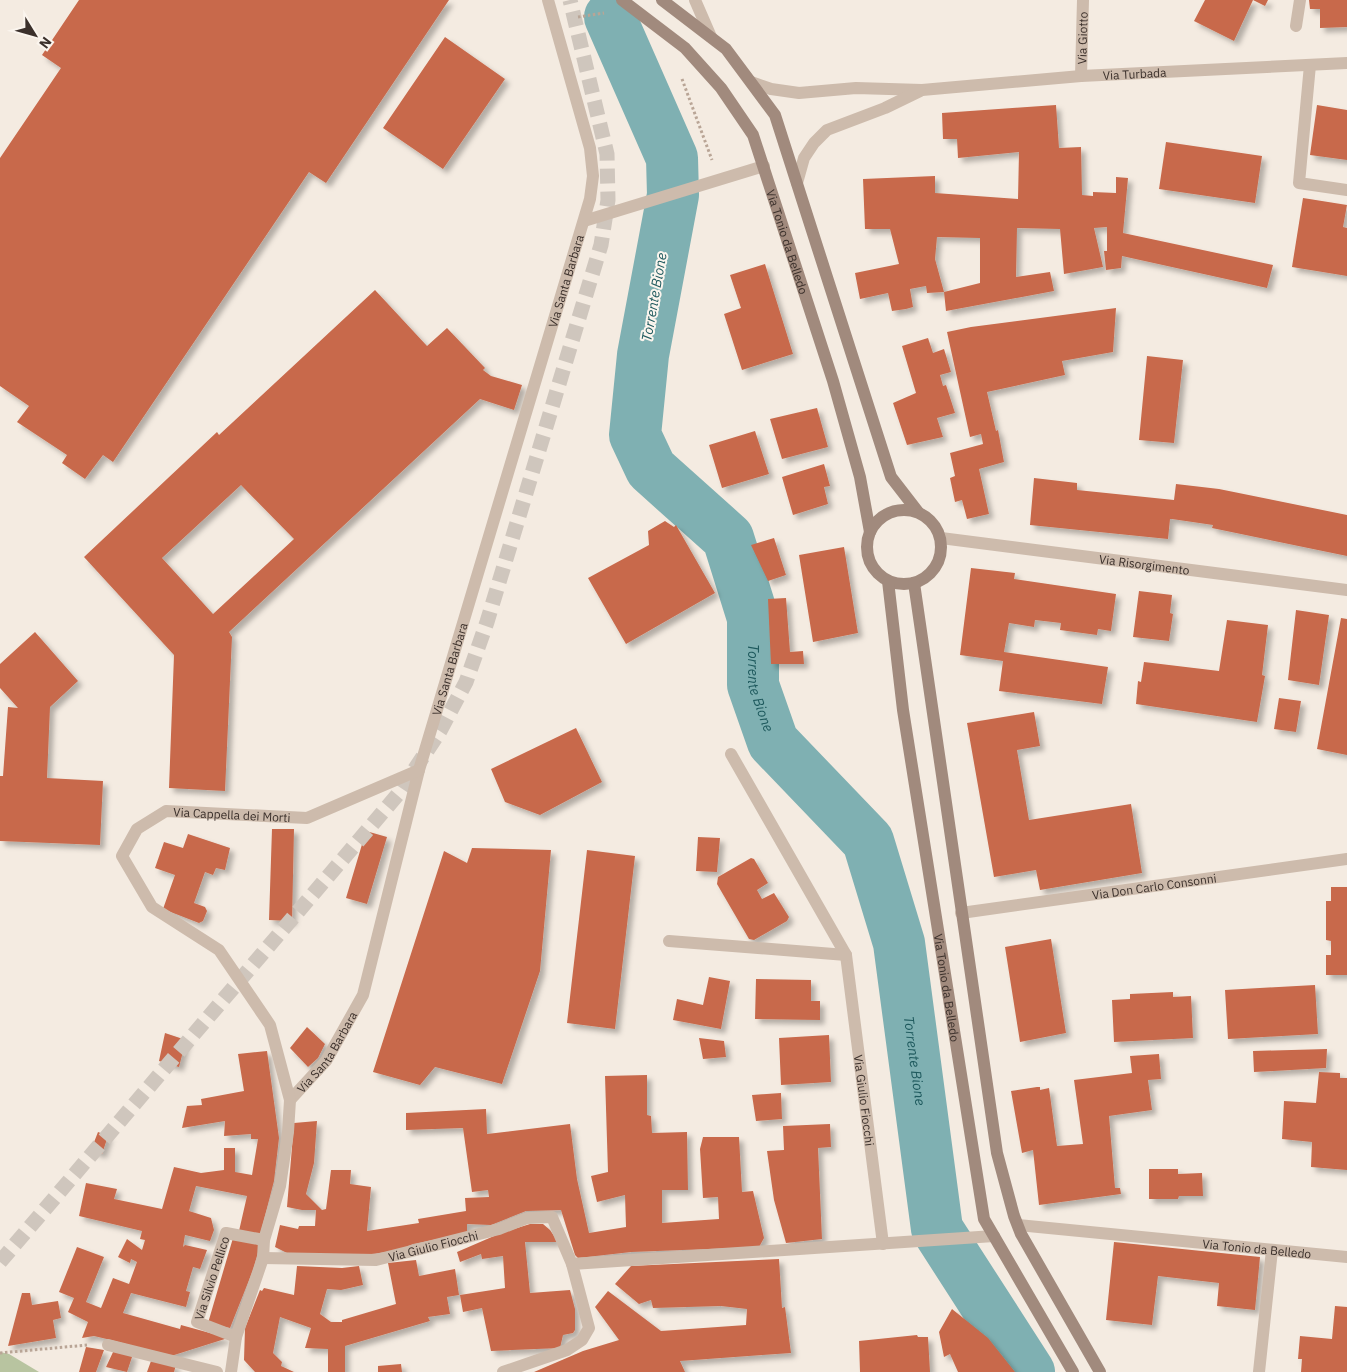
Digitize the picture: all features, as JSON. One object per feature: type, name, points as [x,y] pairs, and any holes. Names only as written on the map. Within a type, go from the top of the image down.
[{"type":"main road","name":"Via Tonio da Belledo","points":[[622,0],[685,48],[721,88],[753,134],[833,382],[860,477],[870,532]]},
{"type":"main road","name":"Via Tonio da Belledo","points":[[662,0],[726,49],[775,115],[891,477],[918,512]]},
{"type":"main road","points":[[906,509],[918,512],[932,522],[941,538],[942,549],[939,561],[924,579],[914,583],[901,584],[888,581],[878,574],[870,563],[867,551],[867,538],[882,517],[893,511],[906,509]]},
{"type":"main road","name":"Via Tonio da Belledo","points":[[888,581],[903,710],[984,1219],[1073,1372]]},
{"type":"main road","name":"Via Tonio da Belledo","points":[[914,583],[997,1153],[1018,1225],[1100,1372]]},
{"type":"street","name":"Via Santa Barbara","points":[[290,1100],[326,1061],[363,995],[419,770],[584,221],[593,176],[590,148],[548,0]]},
{"type":"street","points":[[695,0],[711,38]]},
{"type":"street","name":"Via Giotto","points":[[1081,76],[1083,0]]},
{"type":"street","points":[[1296,26],[1300,0]]},
{"type":"street","name":"Via Turbada","points":[[751,82],[771,89],[800,93],[856,88],[922,90],[1081,76],[1347,63]]},
{"type":"street","points":[[1310,64],[1299,183],[1347,190]]},
{"type":"street","name":"Via Turbada","points":[[797,183],[804,158],[814,143],[827,130],[886,108],[922,90]]},
{"type":"street","name":"Via Santa Barbara","points":[[584,221],[764,166]]},
{"type":"street","name":"Via Risorgimento","points":[[941,538],[1347,590]]},
{"type":"street","name":"Via Giulio Fiocchi","points":[[731,754],[846,955],[883,1244]]},
{"type":"street","name":"Via Cappella dei Morti","points":[[290,1100],[270,1025],[219,950],[152,907],[122,856],[137,828],[166,811],[307,818],[419,770]]},
{"type":"street","name":"Via Don Carlo Consonni","points":[[961,913],[1347,859]]},
{"type":"street","points":[[668,941],[846,955]]},
{"type":"street","points":[[234,1369],[236,1337],[263,1258],[264,1240],[280,1186],[288,1132],[290,1100]]},
{"type":"street","name":"Via Giulio Fiocchi","points":[[263,1258],[376,1260],[500,1229],[527,1218],[552,1217],[572,1264],[589,1328],[582,1340],[567,1350],[503,1372]]},
{"type":"street","name":"Via Tonio da Belledo","points":[[1018,1225],[1347,1257]]},
{"type":"street","name":"Via Silvio Pellico","points":[[236,1337],[197,1322],[226,1233],[264,1240]]},
{"type":"street","points":[[572,1264],[994,1236]]},
{"type":"street","points":[[1259,1372],[1272,1250]]},
{"type":"street","points":[[108,1345],[217,1372]]},
{"type":"path","points":[[578,17],[606,12]]},
{"type":"path","points":[[679,70],[719,179]]},
{"type":"path","points":[[0,1353],[70,1345],[108,1345]]},
{"type":"green space","points":[[0,1352],[9,1354],[39,1372],[0,1372]]},
{"type":"building","points":[[79,0],[449,0],[326,183],[309,172],[113,462],[103,455],[85,479],[62,463],[67,455],[17,422],[29,406],[0,386],[0,158],[61,68],[42,55]]},
{"type":"building","points":[[1205,0],[1253,0],[1234,41],[1194,21]]},
{"type":"building","points":[[1253,0],[1268,0],[1265,6]]},
{"type":"building","points":[[1309,0],[1347,0],[1347,27],[1320,28],[1320,9],[1310,9]]},
{"type":"building","points":[[445,37],[505,79],[443,169],[383,128]]},
{"type":"building","points":[[1056,105],[1059,148],[1081,147],[1082,195],[1093,196],[1093,192],[1116,193],[1116,177],[1128,178],[1123,233],[1273,265],[1267,288],[1122,256],[1121,268],[1106,270],[1104,251],[1107,251],[1107,227],[1094,228],[1103,267],[1064,274],[1060,229],[1017,228],[1016,277],[1050,272],[1054,291],[946,311],[944,292],[927,293],[926,286],[910,289],[913,307],[906,309],[892,311],[888,293],[860,299],[855,273],[899,264],[890,229],[865,229],[863,179],[935,176],[935,193],[1018,199],[1019,152],[958,158],[957,139],[943,139],[942,113]],"holes":[[[937,237],[980,238],[980,283],[944,292],[935,259]]]},
{"type":"building","points":[[1317,105],[1347,110],[1347,160],[1310,155]]},
{"type":"building","points":[[1166,142],[1262,156],[1255,203],[1159,189]]},
{"type":"building","points":[[1303,198],[1347,205],[1343,227],[1347,228],[1347,276],[1292,267]]},
{"type":"building","points":[[765,264],[793,354],[742,370],[724,314],[741,308],[730,275]]},
{"type":"building","points":[[375,290],[427,346],[447,328],[485,368],[483,370],[491,376],[522,385],[514,410],[480,399],[229,632],[232,637],[225,791],[169,788],[174,655],[84,557],[217,432],[219,435]],"holes":[[[241,485],[294,539],[213,614],[162,558]]]},
{"type":"building","points":[[1116,308],[1113,352],[1062,361],[1065,375],[987,392],[996,431],[998,430],[1004,462],[979,469],[989,514],[967,519],[962,500],[955,502],[950,478],[955,476],[950,453],[983,444],[981,434],[970,437],[947,332],[971,327]]},
{"type":"building","points":[[928,338],[933,353],[944,349],[951,372],[940,375],[943,386],[946,385],[955,413],[937,418],[943,437],[907,445],[893,403],[916,393],[902,346]]},
{"type":"building","points":[[1147,356],[1183,360],[1174,443],[1139,440]]},
{"type":"building","points":[[817,408],[828,447],[782,459],[770,419]]},
{"type":"building","points":[[755,431],[769,474],[722,488],[709,445]]},
{"type":"building","points":[[824,464],[830,486],[824,487],[828,504],[793,515],[782,477]]},
{"type":"building","points":[[1034,478],[1077,483],[1077,490],[1174,500],[1176,484],[1219,489],[1347,515],[1347,556],[1212,528],[1213,525],[1172,519],[1170,519],[1168,539],[1030,525]]},
{"type":"building","points":[[665,521],[674,527],[676,525],[715,593],[626,644],[588,578],[649,545],[648,531]]},
{"type":"building","points":[[774,538],[786,575],[768,581],[751,545]]},
{"type":"building","points":[[844,547],[858,633],[813,642],[799,555]]},
{"type":"building","points":[[971,568],[1015,573],[1014,579],[1116,594],[1111,631],[1098,629],[1097,635],[1060,630],[1061,623],[1035,620],[1034,627],[1009,623],[1004,652],[1108,667],[1102,704],[999,691],[1003,661],[960,655]]},
{"type":"building","points":[[1139,591],[1172,595],[1170,613],[1173,614],[1169,641],[1133,637]]},
{"type":"building","points":[[786,598],[790,652],[803,651],[804,664],[771,664],[768,599]]},
{"type":"building","points":[[1296,610],[1329,615],[1319,685],[1288,680]]},
{"type":"building","points":[[1341,618],[1347,619],[1347,755],[1317,749]]},
{"type":"building","points":[[1227,620],[1268,625],[1262,675],[1265,676],[1257,722],[1136,704],[1138,681],[1141,682],[1144,662],[1219,671]]},
{"type":"building","points":[[35,632],[78,681],[50,707],[47,778],[103,781],[100,845],[0,841],[0,776],[3,776],[8,707],[18,708],[0,688],[0,664]]},
{"type":"building","points":[[1279,698],[1301,701],[1296,732],[1274,729]]},
{"type":"building","points":[[1034,712],[1040,746],[1017,750],[1029,820],[1131,804],[1142,873],[1040,890],[1036,870],[994,877],[967,723]]},
{"type":"building","points":[[576,728],[602,782],[540,815],[505,802],[491,769]]},
{"type":"building","points":[[272,829],[294,829],[292,921],[269,920]]},
{"type":"building","points":[[366,831],[387,837],[367,904],[346,898]]},
{"type":"building","points":[[188,834],[230,848],[225,870],[216,868],[213,875],[205,872],[194,903],[205,907],[207,911],[203,921],[199,923],[163,909],[175,875],[155,868],[164,842],[183,848]]},
{"type":"building","points":[[698,837],[720,838],[717,872],[696,871]]},
{"type":"building","points":[[472,848],[551,850],[540,971],[502,1084],[435,1067],[420,1085],[373,1072],[444,851],[467,863]]},
{"type":"building","points":[[587,850],[635,856],[615,1029],[567,1023]]},
{"type":"building","points":[[751,858],[754,859],[768,883],[757,890],[762,899],[774,893],[789,917],[787,921],[754,940],[749,939],[717,884],[718,877]]},
{"type":"building","points":[[1331,887],[1347,887],[1347,975],[1326,975],[1326,955],[1331,955],[1331,941],[1326,940],[1326,901],[1331,901]]},
{"type":"building","points":[[1051,939],[1066,1033],[1020,1042],[1005,947]]},
{"type":"building","points":[[709,977],[730,981],[721,1029],[673,1020],[677,999],[703,1005]]},
{"type":"building","points":[[756,979],[811,980],[811,1001],[820,1001],[820,1020],[755,1019]]},
{"type":"building","points":[[1315,985],[1318,1034],[1228,1039],[1225,990]]},
{"type":"building","points":[[1173,992],[1173,997],[1191,996],[1193,1038],[1114,1042],[1112,1000],[1130,999],[1130,994]]},
{"type":"building","points":[[307,1027],[325,1044],[318,1058],[308,1067],[290,1048]]},
{"type":"building","points":[[165,1033],[186,1040],[179,1067],[159,1061]]},
{"type":"building","points":[[829,1035],[831,1082],[781,1085],[779,1038]]},
{"type":"building","points":[[699,1038],[724,1041],[726,1057],[703,1059]]},
{"type":"building","points":[[1327,1049],[1326,1068],[1254,1072],[1253,1051]]},
{"type":"building","points":[[267,1051],[279,1138],[274,1181],[260,1235],[239,1231],[247,1196],[196,1186],[189,1211],[211,1218],[214,1230],[210,1241],[185,1235],[183,1247],[185,1245],[207,1250],[200,1269],[193,1267],[186,1291],[190,1292],[186,1307],[131,1293],[123,1313],[180,1329],[181,1325],[228,1338],[171,1356],[94,1336],[82,1338],[88,1322],[68,1312],[74,1298],[59,1292],[77,1247],[104,1257],[86,1302],[101,1308],[113,1278],[129,1284],[137,1262],[131,1259],[130,1263],[118,1257],[127,1239],[142,1250],[145,1240],[140,1239],[142,1231],[79,1216],[86,1183],[117,1189],[114,1199],[162,1209],[174,1167],[201,1173],[224,1170],[224,1148],[235,1148],[235,1172],[252,1175],[258,1139],[251,1139],[251,1134],[224,1136],[225,1121],[182,1128],[187,1106],[202,1105],[201,1099],[244,1091],[238,1054]]},
{"type":"building","points":[[1159,1054],[1161,1079],[1148,1080],[1152,1110],[1109,1116],[1115,1188],[1120,1188],[1121,1194],[1039,1205],[1033,1150],[1022,1153],[1011,1091],[1037,1087],[1040,1087],[1040,1090],[1049,1088],[1057,1146],[1083,1144],[1074,1080],[1132,1073],[1130,1056]]},
{"type":"building","points":[[1319,1072],[1340,1073],[1340,1078],[1347,1078],[1347,1170],[1311,1167],[1312,1142],[1282,1139],[1284,1101],[1316,1103]]},
{"type":"building","points":[[647,1075],[647,1115],[651,1116],[652,1133],[687,1132],[688,1190],[662,1190],[662,1223],[719,1219],[718,1197],[703,1198],[700,1149],[703,1137],[739,1137],[742,1192],[753,1191],[764,1238],[759,1247],[631,1252],[578,1258],[575,1255],[561,1210],[526,1211],[491,1225],[467,1224],[467,1233],[413,1244],[408,1246],[408,1249],[364,1255],[287,1253],[275,1247],[280,1225],[298,1229],[299,1226],[315,1226],[316,1210],[287,1207],[294,1123],[317,1121],[314,1163],[306,1194],[322,1210],[326,1209],[331,1170],[351,1170],[350,1184],[371,1187],[367,1231],[419,1223],[418,1219],[466,1211],[465,1198],[489,1197],[488,1190],[472,1192],[463,1128],[406,1130],[406,1113],[486,1109],[487,1134],[570,1124],[577,1179],[589,1233],[626,1227],[625,1195],[597,1202],[591,1176],[608,1172],[605,1076]]},
{"type":"building","points":[[781,1093],[782,1119],[756,1121],[752,1095]]},
{"type":"building","points":[[830,1124],[831,1147],[818,1148],[822,1239],[786,1243],[774,1200],[767,1151],[784,1150],[783,1126]]},
{"type":"building","points":[[98,1132],[108,1136],[102,1154],[91,1150]]},
{"type":"building","points":[[1149,1169],[1178,1169],[1178,1174],[1202,1173],[1203,1196],[1179,1196],[1178,1199],[1149,1199]]},
{"type":"building","points":[[530,1224],[543,1224],[550,1230],[558,1242],[525,1242],[530,1293],[570,1290],[575,1309],[575,1330],[573,1333],[563,1335],[560,1348],[491,1351],[482,1308],[463,1312],[460,1295],[505,1288],[503,1256],[482,1259],[481,1254],[460,1262],[457,1252],[501,1233]]},
{"type":"building","points":[[233,1238],[260,1245],[253,1270],[230,1328],[208,1323]]},
{"type":"building","points":[[1114,1242],[1260,1257],[1255,1310],[1217,1306],[1219,1283],[1158,1276],[1152,1325],[1106,1320]]},
{"type":"building","points":[[779,1259],[782,1308],[785,1307],[791,1353],[680,1361],[685,1372],[534,1372],[583,1351],[619,1340],[595,1307],[608,1291],[661,1331],[746,1325],[747,1309],[721,1306],[653,1308],[651,1300],[639,1304],[615,1284],[631,1266]]},
{"type":"building","points":[[416,1260],[419,1276],[455,1269],[459,1295],[447,1297],[450,1314],[428,1317],[430,1321],[345,1346],[345,1372],[328,1372],[328,1349],[305,1348],[311,1328],[280,1317],[273,1353],[282,1362],[281,1366],[294,1372],[255,1372],[244,1360],[245,1328],[260,1290],[262,1291],[264,1288],[294,1295],[297,1266],[342,1268],[359,1266],[363,1285],[341,1290],[327,1289],[320,1314],[331,1322],[342,1322],[342,1320],[396,1304],[388,1263]]},
{"type":"building","points":[[22,1293],[30,1293],[32,1305],[58,1301],[61,1318],[53,1320],[56,1338],[8,1346]]},
{"type":"building","points":[[1335,1306],[1347,1307],[1347,1372],[1301,1372],[1302,1359],[1298,1359],[1300,1336],[1332,1339]]},
{"type":"building","points":[[952,1309],[988,1338],[1015,1372],[958,1372],[950,1354],[944,1357],[939,1332]]},
{"type":"building","points":[[917,1335],[918,1337],[928,1337],[930,1372],[860,1372],[859,1341]]},
{"type":"building","points":[[86,1347],[104,1350],[96,1372],[79,1372]]},
{"type":"building","points":[[114,1350],[133,1354],[127,1372],[106,1367]]},
{"type":"building","points":[[151,1361],[176,1365],[174,1372],[147,1372]]},
{"type":"building","points":[[401,1364],[402,1372],[378,1372],[378,1366]]},
{"type":"waterway","name":"Torrente Bione","points":[[610,17],[672,158],[673,195],[643,355],[635,435],[651,469],[728,538],[753,618],[753,685],[773,742],[868,841],[899,943],[937,1229],[1029,1372]]},
{"type":"tunnel","points":[[0,1262],[399,793],[440,731],[466,682],[487,622],[601,245],[608,200],[607,154],[570,0]]}]
